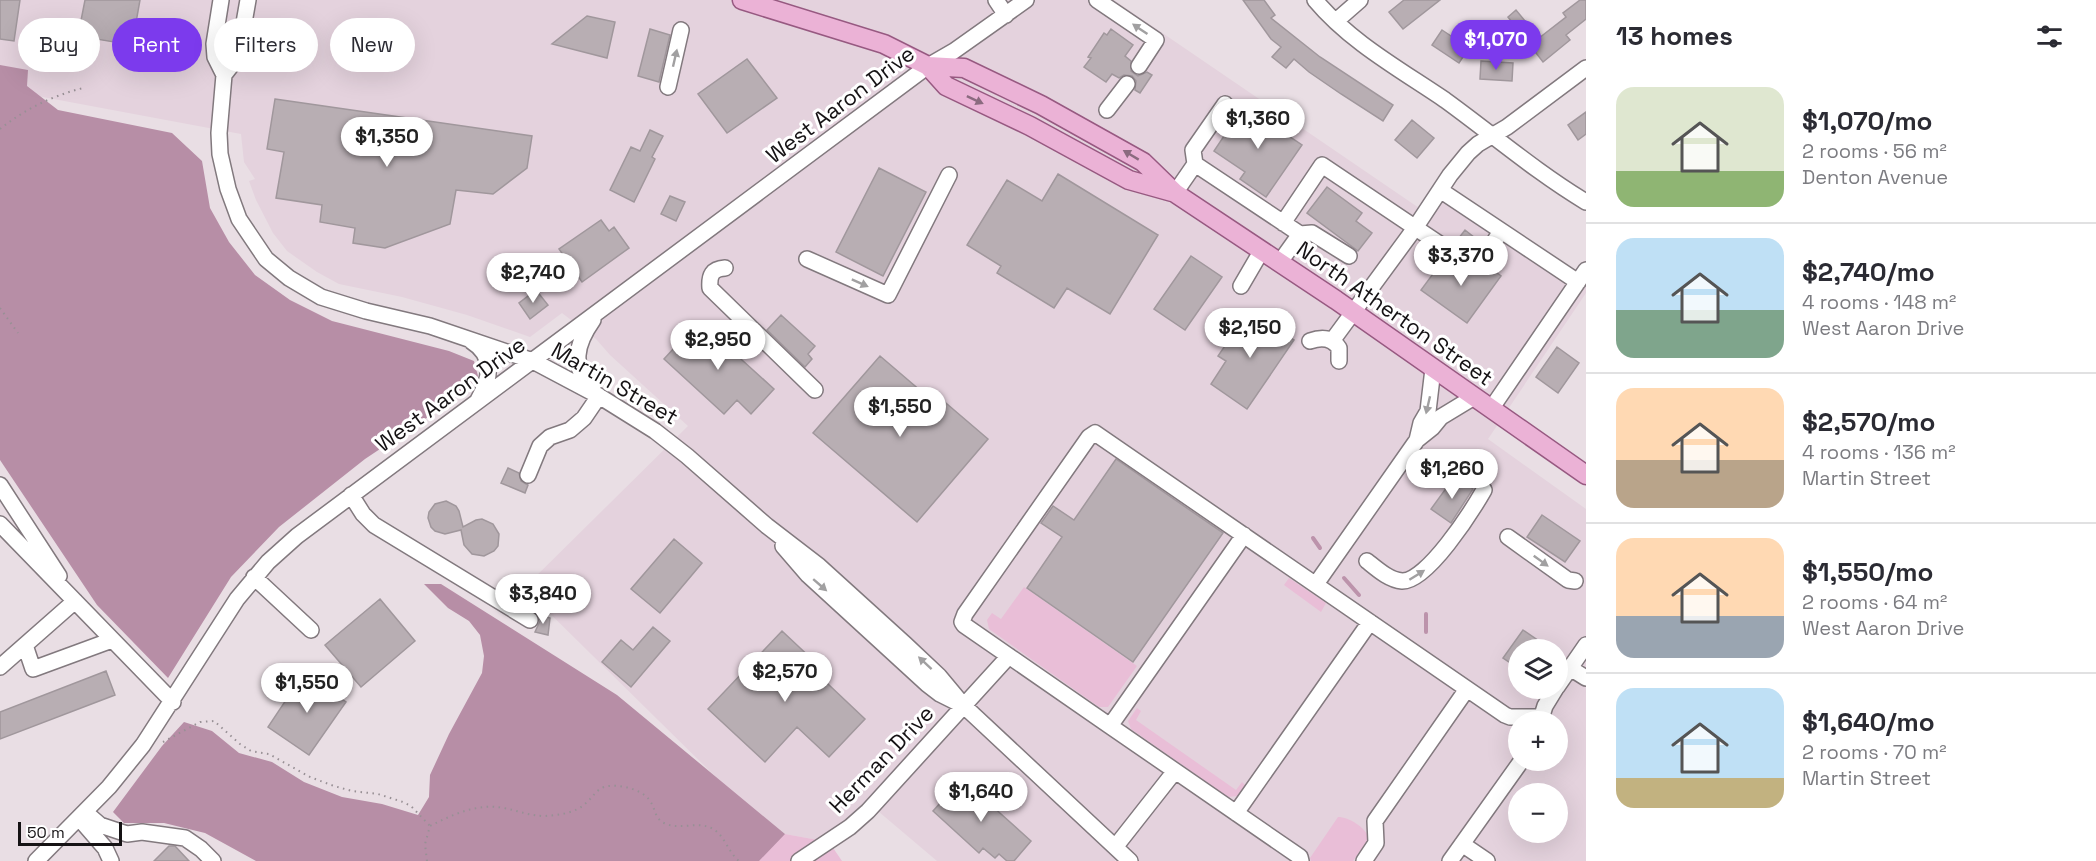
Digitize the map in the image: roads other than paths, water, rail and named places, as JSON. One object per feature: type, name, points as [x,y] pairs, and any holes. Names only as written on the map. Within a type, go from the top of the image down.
[{"type":"main road","name":"North Atherton Street","points":[[742,0],[884,44],[928,66],[964,68],[1041,105],[1143,162],[1174,193],[1280,262],[1586,475]]},
{"type":"street","name":"Martin Street","points":[[221,0],[214,44],[215,57],[224,75],[219,133],[220,154],[225,178],[239,219],[266,259],[289,279],[321,297],[366,311],[430,326],[533,361],[599,396],[673,443],[767,526],[808,575],[927,684],[940,694],[964,706],[1130,861]]},
{"type":"street","name":"Martin Street","points":[[224,75],[238,57],[248,0]]},
{"type":"street","points":[[996,0],[1006,15]]},
{"type":"street","name":"West Aaron Drive","points":[[36,861],[109,787],[143,745],[173,702],[224,619],[254,577],[297,536],[928,66],[1026,0]]},
{"type":"street","points":[[1097,0],[1156,40],[1138,66]]},
{"type":"street","points":[[1315,0],[1364,45],[1447,102],[1563,188],[1586,202]]},
{"type":"street","points":[[1336,21],[1360,0]]},
{"type":"street","points":[[668,87],[681,30]]},
{"type":"street","points":[[1332,341],[1468,153],[1491,135],[1507,128],[1586,68]]},
{"type":"street","points":[[1107,110],[1126,84]]},
{"type":"street","points":[[1174,193],[1195,164],[1193,150],[1225,104]]},
{"type":"street","points":[[1195,164],[1300,234],[1312,233],[1349,256]]},
{"type":"street","points":[[1283,223],[1322,165],[1455,254],[1487,253],[1501,231]]},
{"type":"street","points":[[807,260],[888,295],[949,175]]},
{"type":"street","points":[[1440,190],[1501,231],[1582,276],[1491,409]]},
{"type":"street","points":[[1280,262],[1300,234]]},
{"type":"street","points":[[1241,286],[1262,250]]},
{"type":"street","points":[[725,268],[711,273],[710,288],[816,390]]},
{"type":"street","points":[[528,475],[540,446],[550,437],[570,430],[584,418],[599,396],[582,377],[577,361],[586,331],[600,311]]},
{"type":"street","points":[[466,337],[484,352],[489,369],[486,385],[477,402]]},
{"type":"street","points":[[1310,341],[1320,338],[1332,341],[1339,348],[1339,361]]},
{"type":"street","points":[[1417,440],[1421,423],[1428,411],[1433,369]]},
{"type":"street","points":[[1316,584],[1417,440],[1441,417],[1474,397]]},
{"type":"street","points":[[1301,861],[1300,857],[964,625],[962,618],[1092,434],[1099,434],[1508,716]]},
{"type":"street","points":[[0,485],[75,601]]},
{"type":"street","points":[[1366,561],[1396,580],[1406,581],[1416,577],[1437,558],[1484,490]]},
{"type":"street","points":[[351,495],[363,514],[374,525],[530,620]]},
{"type":"street","points":[[0,524],[173,702]]},
{"type":"street","points":[[1110,726],[1244,535]]},
{"type":"street","points":[[1508,537],[1568,580],[1575,581]]},
{"type":"street","points":[[254,577],[311,630]]},
{"type":"street","points":[[0,667],[75,601]]},
{"type":"street","points":[[1236,813],[1370,622]]},
{"type":"street","points":[[25,645],[33,669],[112,640]]},
{"type":"street","points":[[1568,671],[1586,645]]},
{"type":"street","name":"Herman Drive","points":[[799,861],[843,832],[868,811],[1009,656]]},
{"type":"street","points":[[1570,668],[1586,678]]},
{"type":"street","points":[[1364,861],[1376,843],[1375,821],[1467,689]]},
{"type":"street","points":[[1116,846],[1174,771]]},
{"type":"street","points":[[1450,861],[1514,771]]},
{"type":"street","points":[[82,815],[100,825],[127,834],[142,832],[185,838],[213,861]]},
{"type":"street","points":[[82,815],[110,859]]},
{"type":"street","points":[[110,859],[116,842],[127,834]]},
{"type":"street","points":[[1462,844],[1487,861]]},
{"type":"street","name":"Martin Street","points":[[1116,846],[1144,861]]},
{"type":"waterway","points":[[1313,538],[1320,548]]},
{"type":"waterway","points":[[1344,578],[1359,595]]},
{"type":"waterway","points":[[1426,614],[1426,632]]}]
